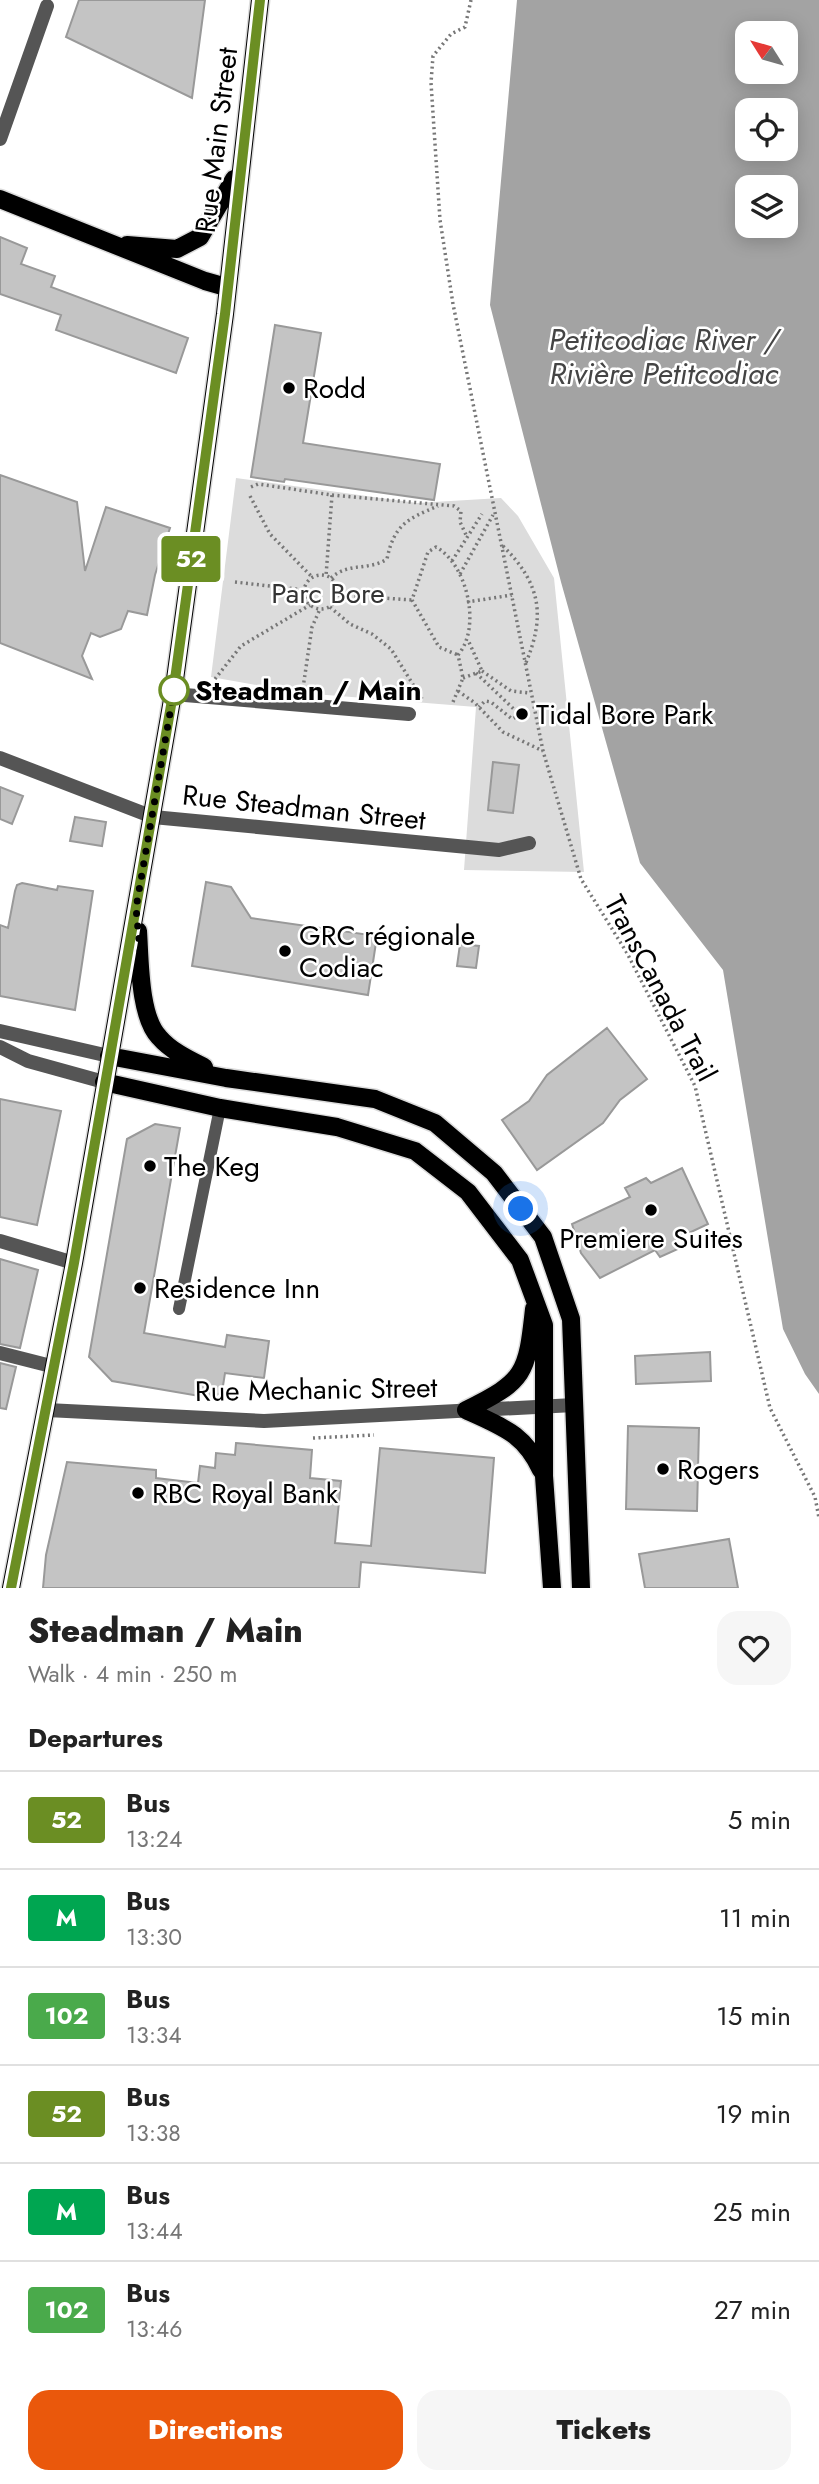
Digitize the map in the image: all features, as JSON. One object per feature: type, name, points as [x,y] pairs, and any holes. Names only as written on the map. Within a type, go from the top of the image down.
[{"type":"main road","name":"Rue Main Street","points":[[11,1588],[74,1263],[173,694],[260,0]]},
{"type":"main road","points":[[110,243],[177,249],[200,237],[238,171]]},
{"type":"main road","points":[[0,199],[226,287]]},
{"type":"main road","points":[[136,908],[145,1003],[157,1036],[179,1055],[226,1078]]},
{"type":"main road","points":[[109,1056],[226,1078],[375,1100],[435,1123],[494,1173],[543,1237],[571,1319],[582,1588]]},
{"type":"main road","points":[[104,1082],[220,1108],[337,1127],[415,1151],[468,1192],[520,1260],[544,1325],[544,1476],[552,1588]]},
{"type":"main road","points":[[466,1410],[500,1395],[519,1377],[530,1344],[535,1301]]},
{"type":"main road","points":[[466,1410],[519,1436],[533,1453],[544,1476]]},
{"type":"street","points":[[0,139],[47,6]]},
{"type":"street","points":[[173,694],[409,714]]},
{"type":"street","name":"Rue Steadman Street","points":[[0,758],[153,817],[499,850],[530,843]]},
{"type":"street","points":[[0,1031],[109,1056]]},
{"type":"street","points":[[0,1046],[28,1061],[104,1082]]},
{"type":"street","points":[[0,1241],[74,1263]]},
{"type":"street","points":[[0,1353],[55,1367]]},
{"type":"street","name":"Rue Mechanic Street","points":[[47,1410],[264,1421],[574,1405]]},
{"type":"lane","points":[[179,1309],[220,1108]]},
{"type":"path","name":"TransCanada Trail","points":[[471,0],[465,27],[451,34],[433,55],[430,83],[440,220],[494,513],[543,751],[581,879],[626,953],[695,1086],[770,1408],[815,1497],[819,1518]]},
{"type":"path","points":[[251,487],[258,484],[423,506],[443,504],[461,511],[460,522],[467,537]]},
{"type":"path","points":[[304,590],[310,605],[320,609],[330,607],[338,595],[337,585],[329,577],[332,495]]},
{"type":"path","points":[[250,496],[270,534],[313,578],[329,577],[352,566],[376,566],[387,559],[391,538],[402,524],[443,504]]},
{"type":"path","points":[[460,574],[494,513]]},
{"type":"path","points":[[452,561],[482,514]]},
{"type":"path","points":[[502,544],[527,571],[533,584],[537,612],[529,657],[524,667]]},
{"type":"path","points":[[453,702],[463,678],[458,655],[468,640],[470,627],[460,574],[452,561],[436,547],[428,552],[412,600],[439,648],[458,655]]},
{"type":"path","points":[[304,590],[313,578]]},
{"type":"path","points":[[235,582],[304,590]]},
{"type":"path","points":[[338,595],[412,600]]},
{"type":"path","points":[[467,602],[512,595]]},
{"type":"path","points":[[215,679],[242,646],[310,605]]},
{"type":"path","points":[[330,607],[350,624],[391,649],[422,699]]},
{"type":"path","points":[[303,705],[312,627],[320,609]]},
{"type":"path","points":[[468,640],[482,671],[511,691],[530,693]]},
{"type":"path","points":[[463,678],[482,671]]},
{"type":"path","points":[[476,673],[484,684],[517,709],[520,715],[512,719],[491,702],[485,701],[479,707]]},
{"type":"path","points":[[458,691],[479,707],[503,732],[543,751]]},
{"type":"path","points":[[313,1438],[374,1435]]},
{"type":"green space","name":"Parc Bore","points":[[236,478],[417,503],[501,498],[518,516],[554,578],[584,872],[464,870],[476,707],[302,693],[211,677]]},
{"type":"water","name":"Petitcodiac River / Rivière Petitcodiac","points":[[517,0],[819,0],[819,1394],[805,1374],[783,1329],[723,970],[640,863],[561,582],[490,305]]},
{"type":"building","points":[[79,0],[205,0],[192,98],[66,37]]},
{"type":"building","points":[[0,237],[27,248],[21,264],[55,276],[51,287],[188,338],[176,373],[56,330],[61,315],[0,294]]},
{"type":"building","name":"Rodd","points":[[275,325],[321,333],[303,443],[440,464],[434,500],[285,479],[284,482],[251,477]]},
{"type":"building","points":[[0,475],[77,502],[85,571],[106,507],[170,528],[155,575],[147,615],[128,611],[121,629],[100,637],[91,633],[82,656],[92,679],[0,643]]},
{"type":"building","points":[[493,762],[519,765],[513,813],[488,810]]},
{"type":"building","points":[[0,787],[23,796],[12,824],[0,819]]},
{"type":"building","points":[[75,817],[106,822],[102,846],[70,841]]},
{"type":"building","name":"GRC régionale Codiac","points":[[206,882],[231,887],[251,918],[377,936],[368,995],[192,966]]},
{"type":"building","points":[[22,883],[57,890],[58,886],[93,891],[75,1010],[0,996],[0,925],[8,928],[15,891],[17,885]]},
{"type":"building","points":[[460,944],[479,946],[476,968],[457,966]]},
{"type":"building","points":[[607,1028],[647,1079],[620,1100],[603,1123],[537,1170],[502,1120],[529,1101],[547,1075]]},
{"type":"building","points":[[0,1099],[61,1111],[37,1225],[0,1217]]},
{"type":"building","points":[[155,1124],[180,1128],[144,1333],[225,1347],[227,1335],[269,1341],[264,1378],[225,1373],[222,1392],[211,1398],[112,1381],[89,1357],[127,1139]]},
{"type":"building","name":"Premiere Suites","points":[[682,1168],[708,1224],[676,1239],[680,1248],[660,1257],[655,1250],[600,1278],[581,1253],[572,1224],[630,1197],[625,1188],[646,1178],[651,1183]]},
{"type":"building","points":[[0,1259],[38,1270],[20,1348],[0,1344]]},
{"type":"building","points":[[710,1352],[711,1381],[636,1384],[635,1356]]},
{"type":"building","points":[[0,1363],[16,1367],[6,1409],[0,1408]]},
{"type":"building","name":"Rogers","points":[[628,1426],[699,1428],[697,1511],[626,1509]]},
{"type":"building","points":[[236,1443],[312,1450],[310,1478],[341,1481],[335,1543],[371,1546],[380,1448],[494,1458],[485,1573],[361,1562],[359,1588],[43,1588],[46,1555],[67,1462],[156,1470],[156,1478],[198,1483],[200,1466],[215,1468],[216,1453],[235,1455]]},
{"type":"building","points":[[729,1539],[738,1588],[645,1588],[639,1554]]},
{"type":"bus line","name":"52","points":[[11,1588],[74,1263],[98,1110],[153,817],[173,694],[225,314],[238,171],[260,0]]},
{"type":"place","name":"Rodd","points":[[289,388]]},
{"type":"place","name":"Steadman / Main","points":[[174,690]]},
{"type":"place","name":"Tidal Bore Park","points":[[522,714]]},
{"type":"place","name":"GRC régionale Codiac","points":[[285,951]]},
{"type":"place","name":"The Keg","points":[[150,1166]]},
{"type":"place","name":"Premiere Suites","points":[[651,1210]]},
{"type":"place","name":"Residence Inn","points":[[140,1288]]},
{"type":"place","name":"Rogers","points":[[663,1469]]},
{"type":"place","name":"RBC Royal Bank","points":[[138,1493]]},
{"type":"route","points":[[174,690],[136,908],[145,1003],[157,1036],[179,1055],[226,1078],[375,1100],[435,1123],[494,1173],[521,1209]]}]
